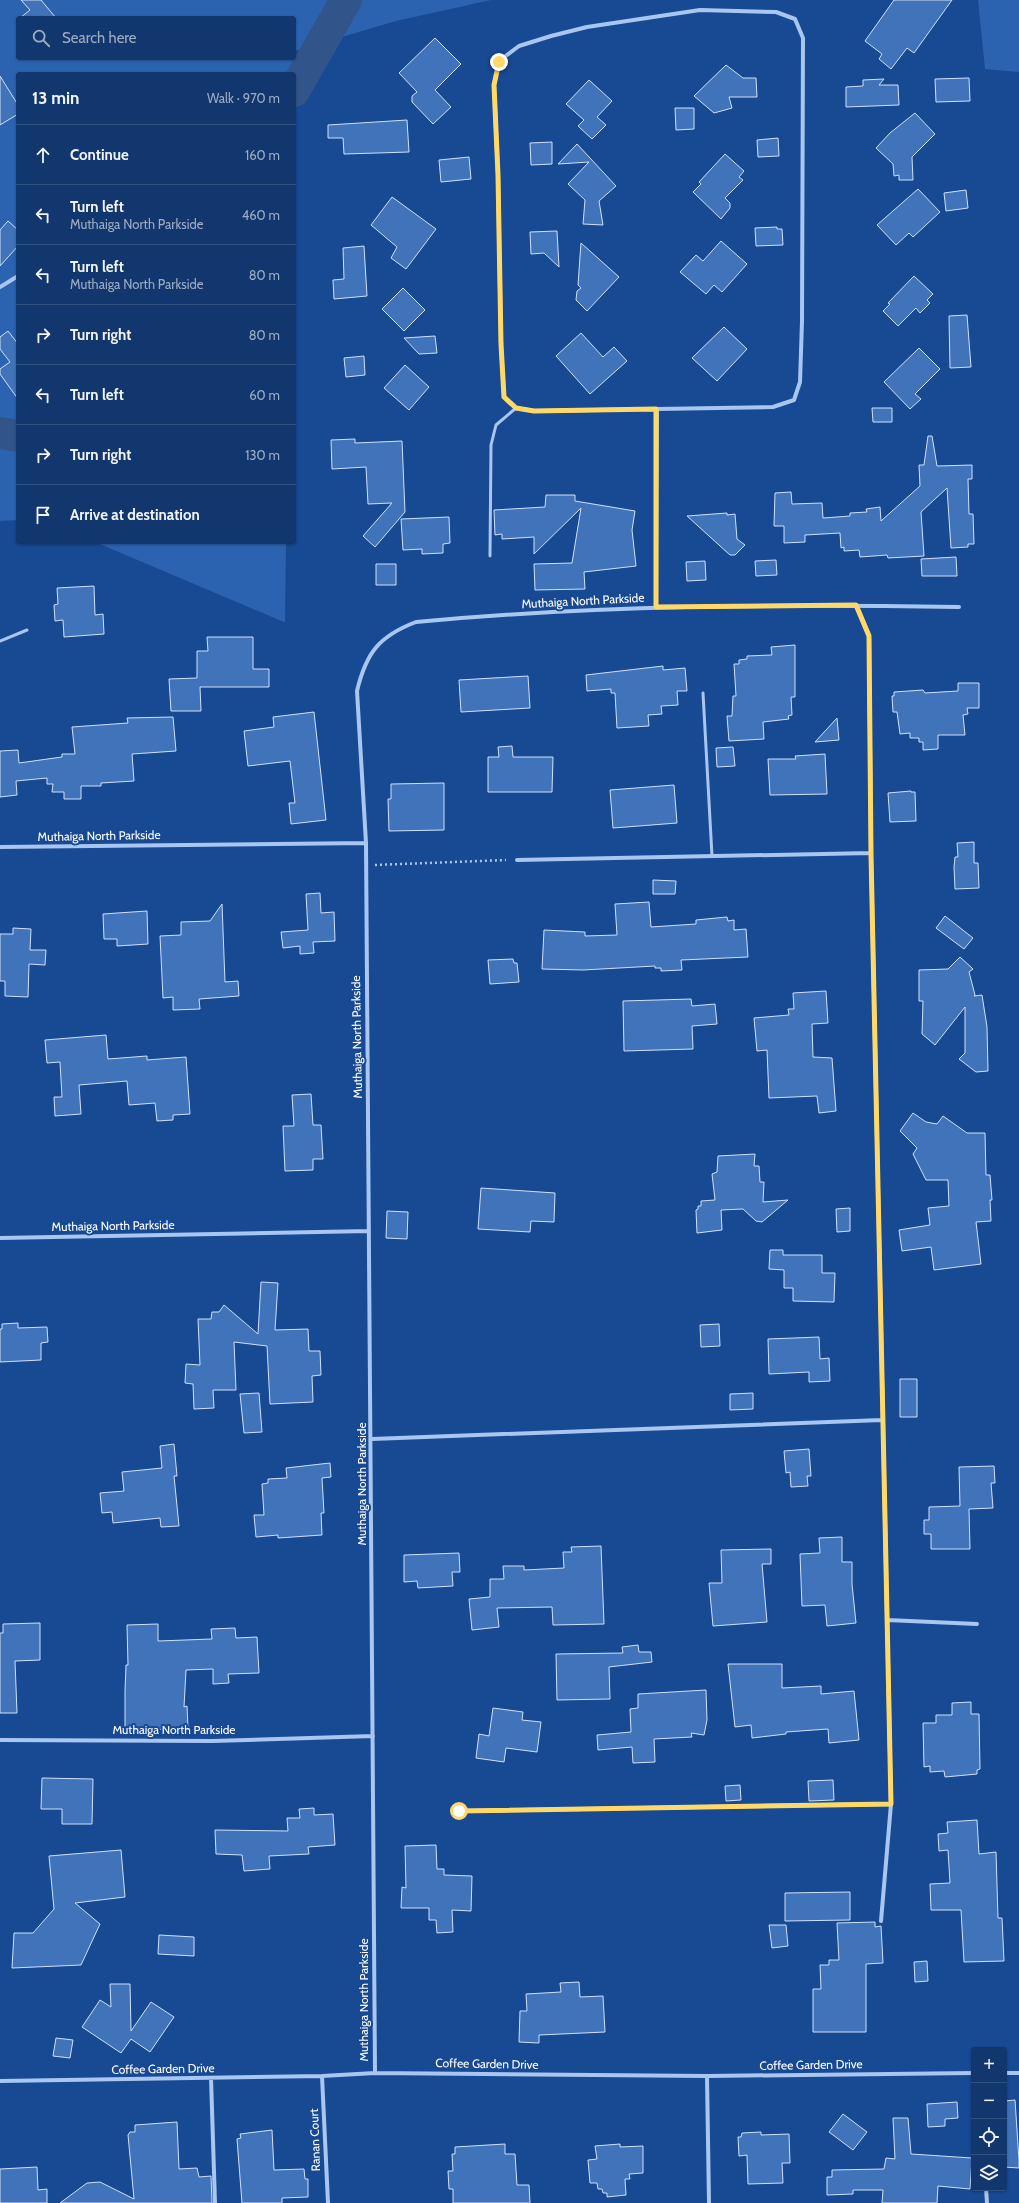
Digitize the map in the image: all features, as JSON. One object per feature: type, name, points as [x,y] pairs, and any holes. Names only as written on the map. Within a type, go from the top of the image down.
[{"type":"street","points":[[700,10],[776,12],[795,20],[803,38],[802,320],[800,382],[794,400],[773,407],[656,409],[534,411],[516,408],[504,397],[501,344],[498,182],[494,85],[499,62],[519,46],[587,27],[700,10]]},
{"type":"street","points":[[0,287],[16,277]]},
{"type":"street","points":[[656,409],[656,607]]},
{"type":"street","points":[[856,605],[869,636],[871,854],[891,1804],[881,1921]]},
{"type":"street","name":"Muthaiga North Parkside","points":[[374,2073],[372,1439],[366,843],[357,691],[363,668],[372,652],[381,641],[397,629],[416,622],[656,607],[856,605],[960,607]]},
{"type":"street","name":"Muthaiga North Parkside","points":[[0,847],[366,843]]},
{"type":"street","points":[[517,860],[871,854]]},
{"type":"street","name":"Muthaiga North Parkside","points":[[0,1238],[369,1232]]},
{"type":"street","points":[[372,1439],[882,1420]]},
{"type":"street","points":[[887,1620],[977,1624]]},
{"type":"street","name":"Muthaiga North Parkside","points":[[0,1740],[212,1741],[373,1736]]},
{"type":"street","points":[[459,1811],[891,1804]]},
{"type":"street","points":[[1007,2073],[1019,2072]]},
{"type":"street","name":"Coffee Garden Drive","points":[[0,2081],[322,2076],[374,2073],[707,2076],[971,2073]]},
{"type":"street","name":"Ranan Court","points":[[322,2076],[328,2203]]},
{"type":"street","points":[[707,2076],[709,2203]]},
{"type":"street","points":[[211,2078],[215,2203]]},
{"type":"street","points":[[986,2191],[987,2203]]},
{"type":"lane","points":[[490,556],[491,445],[496,425],[516,408]]},
{"type":"lane","points":[[0,641],[27,630]]},
{"type":"lane","points":[[703,693],[712,856]]},
{"type":"path","points":[[366,865],[517,860]]},
{"type":"shaded area","points":[[0,0],[491,0],[396,21],[296,51],[296,16],[16,16],[16,60],[295,60],[295,72],[16,72],[16,520],[0,521]]},
{"type":"shaded area","points":[[978,0],[1019,0],[1019,72],[985,69]]},
{"type":"shaded area","points":[[100,544],[286,544],[284,622]]},
{"type":"building","points":[[21,0],[41,0],[54,16],[22,16],[30,10]]},
{"type":"building","points":[[894,0],[952,0],[914,53],[907,48],[891,69],[879,59],[882,54],[865,41]]},
{"type":"building","points":[[435,38],[461,64],[435,90],[451,107],[433,124],[412,102],[412,96],[417,92],[399,73]]},
{"type":"building","points":[[726,65],[743,78],[756,78],[757,97],[729,97],[732,108],[714,113],[694,96]]},
{"type":"building","points":[[0,76],[16,102],[16,115],[0,125]]},
{"type":"building","points":[[969,78],[970,101],[936,102],[935,79]]},
{"type":"building","points":[[884,79],[879,85],[898,85],[899,105],[846,107],[846,87],[863,86],[863,80]]},
{"type":"building","points":[[589,80],[612,101],[597,117],[606,125],[592,139],[578,126],[584,120],[566,104]]},
{"type":"building","points":[[675,108],[694,108],[694,129],[676,130]]},
{"type":"building","points":[[915,113],[935,134],[912,157],[913,180],[899,180],[899,175],[894,176],[893,164],[876,148],[890,133]]},
{"type":"building","points":[[407,120],[409,152],[344,154],[343,138],[328,138],[328,125]]},
{"type":"building","points":[[778,138],[779,156],[758,157],[757,140]]},
{"type":"building","points":[[552,142],[552,164],[531,165],[530,143]]},
{"type":"building","points":[[577,144],[616,186],[599,201],[603,225],[583,224],[585,200],[568,184],[589,162],[558,164]]},
{"type":"building","points":[[725,154],[744,171],[739,177],[743,180],[725,198],[730,203],[730,208],[721,219],[693,192],[701,184],[699,182]]},
{"type":"building","points":[[469,157],[471,179],[441,182],[439,160]]},
{"type":"building","points":[[918,189],[940,212],[913,237],[909,233],[896,245],[877,225]]},
{"type":"building","points":[[966,190],[968,208],[946,211],[944,193]]},
{"type":"building","points":[[392,197],[436,229],[406,269],[391,258],[397,247],[371,225]]},
{"type":"building","points":[[8,221],[16,228],[16,248],[0,266],[0,230]]},
{"type":"building","points":[[777,227],[777,229],[782,229],[783,245],[756,246],[755,228]]},
{"type":"building","points":[[557,231],[559,267],[544,253],[531,254],[530,232]]},
{"type":"building","points":[[721,241],[747,264],[722,292],[714,285],[706,294],[680,272],[696,255],[703,261]]},
{"type":"building","points":[[581,243],[619,277],[587,311],[576,300],[577,291],[581,288],[578,285]]},
{"type":"building","points":[[364,246],[367,296],[334,299],[333,280],[344,279],[343,248]]},
{"type":"building","points":[[914,276],[933,294],[927,300],[930,303],[920,313],[916,308],[898,326],[883,311],[890,304],[888,303]]},
{"type":"building","points":[[403,288],[425,310],[404,331],[382,309]]},
{"type":"building","points":[[967,315],[971,367],[950,368],[949,316]]},
{"type":"building","points":[[724,327],[747,349],[717,381],[692,358]]},
{"type":"building","points":[[8,331],[16,341],[16,396],[0,374],[0,369],[10,362],[0,349],[0,337]]},
{"type":"building","points":[[581,333],[603,357],[614,347],[627,361],[590,394],[556,356]]},
{"type":"building","points":[[435,336],[437,353],[419,354],[404,338]]},
{"type":"building","points":[[919,348],[940,369],[915,394],[921,399],[910,409],[884,382]]},
{"type":"building","points":[[364,356],[365,375],[346,377],[344,358]]},
{"type":"building","points":[[405,365],[429,387],[409,410],[384,388]]},
{"type":"building","points":[[872,408],[892,408],[892,422],[873,422]]},
{"type":"building","points":[[928,436],[932,436],[937,466],[972,465],[972,479],[968,479],[969,514],[973,514],[974,544],[968,544],[968,547],[951,548],[947,488],[921,512],[924,556],[888,558],[887,555],[860,557],[859,550],[844,551],[844,547],[841,548],[840,533],[805,535],[805,542],[784,543],[784,526],[774,526],[775,493],[791,492],[792,504],[822,503],[823,518],[850,516],[850,513],[867,512],[866,509],[880,507],[881,521],[920,486],[919,465],[924,465]]},
{"type":"building","points":[[355,439],[355,443],[402,441],[405,512],[375,547],[363,536],[392,503],[368,504],[366,467],[332,469],[331,440]]},
{"type":"building","points":[[546,495],[575,495],[575,501],[635,511],[632,530],[636,566],[584,572],[585,589],[535,590],[534,564],[572,563],[581,508],[534,554],[534,537],[502,539],[502,534],[495,535],[494,510],[545,507]]},
{"type":"building","points":[[727,513],[727,515],[735,514],[737,539],[745,545],[735,555],[730,555],[687,516]]},
{"type":"building","points":[[449,517],[450,543],[443,544],[443,553],[422,554],[422,549],[403,550],[401,519]]},
{"type":"building","points":[[956,557],[957,576],[922,576],[921,559]]},
{"type":"building","points":[[776,560],[777,575],[756,576],[755,561]]},
{"type":"building","points":[[705,561],[706,580],[687,581],[686,562]]},
{"type":"building","points":[[376,564],[396,564],[396,585],[376,585]]},
{"type":"building","points":[[94,586],[95,615],[103,614],[104,634],[64,637],[63,620],[55,621],[54,605],[58,604],[57,588]]},
{"type":"building","points":[[207,637],[253,637],[253,669],[269,669],[269,687],[200,687],[201,711],[171,711],[169,679],[197,678],[197,651],[208,651]]},
{"type":"building","points":[[795,645],[795,697],[791,697],[792,715],[788,716],[789,719],[763,722],[764,739],[729,741],[727,716],[732,716],[733,696],[736,696],[734,664],[739,664],[739,660],[747,659],[747,656],[772,655],[771,647]]},
{"type":"building","points":[[663,666],[663,670],[685,668],[687,691],[677,691],[678,705],[661,706],[662,714],[648,715],[649,726],[617,728],[615,693],[611,693],[611,689],[587,691],[586,675]]},
{"type":"building","points":[[528,676],[530,708],[461,712],[459,680]]},
{"type":"building","points":[[958,683],[979,683],[979,708],[967,708],[968,714],[963,715],[965,735],[938,735],[938,749],[923,750],[923,742],[919,742],[919,738],[910,738],[910,733],[900,734],[897,712],[893,712],[892,696],[894,696],[894,692],[923,690],[925,693],[958,691]]},
{"type":"building","points":[[314,712],[326,820],[291,824],[289,803],[295,803],[290,761],[248,766],[244,731],[274,727],[273,717]]},
{"type":"building","points":[[173,717],[176,751],[132,754],[134,781],[101,783],[101,786],[81,786],[81,799],[64,799],[64,792],[52,792],[53,784],[47,784],[47,778],[16,781],[17,795],[0,797],[0,751],[18,750],[19,763],[62,757],[62,754],[75,754],[72,727],[128,723],[127,718]]},
{"type":"building","points":[[837,718],[839,740],[815,742]]},
{"type":"building","points":[[512,746],[513,757],[553,757],[552,792],[488,792],[488,757],[499,757],[498,747]]},
{"type":"building","points":[[733,747],[735,766],[717,767],[716,748]]},
{"type":"building","points":[[825,754],[827,794],[770,795],[768,759],[796,759],[795,756]]},
{"type":"building","points":[[444,783],[444,830],[389,831],[388,799],[391,799],[391,784]]},
{"type":"building","points":[[674,785],[677,823],[613,828],[610,790]]},
{"type":"building","points":[[915,792],[916,821],[890,822],[888,793]]},
{"type":"building","points":[[974,842],[974,863],[978,863],[979,888],[955,889],[954,867],[955,857],[958,857],[957,843]]},
{"type":"building","points":[[653,880],[676,881],[675,894],[653,894]]},
{"type":"building","points":[[320,893],[321,913],[334,912],[335,941],[313,942],[314,953],[300,954],[300,946],[283,948],[281,932],[308,930],[306,894]]},
{"type":"building","points":[[649,902],[651,927],[696,924],[696,920],[727,917],[728,921],[734,920],[734,930],[746,929],[748,957],[681,960],[682,970],[661,971],[661,968],[655,968],[655,966],[583,970],[542,969],[544,930],[585,932],[585,936],[617,935],[615,904]]},
{"type":"building","points":[[222,904],[225,982],[238,981],[239,996],[199,999],[200,1009],[173,1010],[173,997],[163,998],[160,936],[181,935],[181,922],[210,921]]},
{"type":"building","points":[[147,911],[148,944],[117,946],[117,939],[104,939],[103,914]]},
{"type":"building","points":[[945,916],[973,938],[964,949],[936,928]]},
{"type":"building","points":[[13,928],[31,929],[30,950],[46,950],[45,965],[29,964],[28,997],[5,996],[5,981],[0,981],[0,934],[13,934]]},
{"type":"building","points":[[960,957],[973,969],[969,972],[974,996],[982,995],[987,1027],[988,1071],[976,1072],[959,1059],[965,1053],[965,1007],[935,1045],[922,1034],[923,1001],[919,1001],[919,970],[948,969]]},
{"type":"building","points":[[513,959],[514,963],[517,963],[519,982],[490,984],[488,960]]},
{"type":"building","points":[[826,991],[828,1023],[812,1024],[813,1057],[832,1058],[836,1111],[819,1113],[817,1096],[769,1098],[767,1050],[757,1051],[754,1018],[789,1015],[788,1009],[794,1009],[793,993]]},
{"type":"building","points":[[691,999],[692,1006],[715,1004],[717,1024],[692,1026],[693,1049],[624,1051],[623,1001]]},
{"type":"building","points":[[106,1035],[108,1059],[147,1056],[147,1060],[186,1057],[190,1114],[173,1115],[173,1120],[157,1121],[155,1103],[129,1105],[127,1081],[79,1085],[81,1114],[55,1116],[54,1097],[62,1097],[60,1062],[47,1063],[45,1040]]},
{"type":"building","points":[[311,1094],[313,1125],[321,1125],[323,1159],[313,1159],[313,1170],[285,1171],[283,1126],[294,1126],[292,1095]]},
{"type":"building","points":[[913,1113],[926,1122],[937,1124],[943,1116],[967,1133],[985,1133],[986,1175],[990,1175],[992,1200],[990,1200],[991,1221],[976,1222],[981,1264],[934,1270],[931,1247],[902,1251],[899,1230],[930,1225],[928,1208],[949,1206],[948,1180],[926,1180],[913,1154],[917,1148],[900,1131]]},
{"type":"building","points":[[755,1154],[754,1166],[759,1166],[760,1182],[764,1182],[763,1202],[788,1200],[762,1222],[756,1221],[743,1209],[721,1210],[722,1230],[697,1233],[696,1210],[698,1209],[698,1206],[701,1206],[701,1201],[715,1200],[712,1174],[717,1172],[718,1156]]},
{"type":"building","points":[[481,1188],[555,1193],[554,1222],[531,1221],[530,1232],[478,1229]]},
{"type":"building","points":[[850,1208],[850,1231],[837,1232],[836,1209]]},
{"type":"building","points":[[387,1211],[408,1212],[407,1239],[386,1238]]},
{"type":"building","points":[[770,1250],[783,1250],[783,1255],[822,1255],[822,1273],[835,1273],[834,1302],[793,1301],[793,1288],[784,1288],[784,1270],[769,1269]]},
{"type":"building","points":[[261,1282],[278,1283],[275,1330],[308,1329],[309,1351],[320,1351],[321,1375],[312,1376],[313,1402],[270,1404],[267,1346],[234,1342],[236,1390],[213,1390],[214,1408],[194,1409],[193,1384],[185,1383],[186,1364],[200,1365],[198,1319],[211,1319],[212,1312],[219,1312],[224,1305],[258,1334]]},
{"type":"building","points":[[18,1323],[18,1328],[47,1327],[48,1342],[41,1343],[41,1360],[0,1362],[0,1329],[2,1329],[2,1324]]},
{"type":"building","points":[[719,1324],[720,1346],[701,1347],[700,1325]]},
{"type":"building","points":[[819,1337],[820,1359],[829,1358],[830,1381],[809,1382],[809,1372],[769,1374],[768,1339]]},
{"type":"building","points":[[900,1379],[917,1379],[917,1417],[900,1417]]},
{"type":"building","points":[[259,1393],[262,1432],[244,1433],[240,1394]]},
{"type":"building","points":[[753,1393],[753,1409],[730,1410],[730,1394]]},
{"type":"building","points":[[174,1444],[177,1476],[174,1476],[179,1526],[161,1527],[160,1518],[113,1523],[112,1512],[102,1513],[100,1493],[124,1491],[122,1472],[162,1468],[160,1446]]},
{"type":"building","points":[[809,1449],[811,1476],[807,1476],[808,1486],[791,1487],[790,1472],[786,1473],[784,1451]]},
{"type":"building","points":[[330,1463],[331,1477],[322,1478],[324,1513],[321,1513],[322,1535],[278,1538],[278,1535],[256,1537],[254,1515],[264,1515],[262,1484],[268,1483],[268,1479],[287,1478],[286,1468]]},
{"type":"building","points":[[994,1466],[995,1483],[991,1483],[993,1508],[969,1509],[970,1549],[931,1549],[931,1534],[924,1534],[924,1520],[929,1520],[929,1507],[960,1506],[959,1467]]},
{"type":"building","points":[[842,1537],[842,1562],[852,1562],[852,1584],[856,1623],[827,1626],[825,1605],[802,1606],[800,1554],[820,1553],[819,1538]]},
{"type":"building","points":[[601,1546],[604,1624],[553,1625],[552,1607],[497,1608],[499,1627],[472,1630],[469,1599],[490,1597],[490,1579],[504,1579],[503,1566],[524,1566],[524,1570],[564,1568],[563,1552],[572,1552],[571,1547]]},
{"type":"building","points":[[771,1549],[771,1564],[762,1564],[767,1622],[713,1626],[709,1583],[722,1583],[721,1550]]},
{"type":"building","points":[[459,1553],[460,1572],[452,1572],[453,1586],[418,1588],[417,1581],[404,1582],[404,1555]]},
{"type":"building","points":[[40,1623],[40,1660],[15,1661],[17,1713],[0,1713],[0,1633],[3,1633],[3,1624]]},
{"type":"building","points":[[158,1624],[158,1641],[212,1639],[211,1629],[235,1628],[236,1638],[257,1637],[259,1673],[228,1674],[229,1683],[213,1684],[213,1669],[186,1670],[184,1707],[187,1706],[188,1728],[149,1730],[148,1728],[125,1728],[126,1665],[128,1665],[127,1625]]},
{"type":"building","points":[[638,1645],[639,1652],[651,1652],[652,1662],[609,1667],[610,1699],[557,1700],[556,1654],[623,1653],[622,1647]]},
{"type":"building","points":[[728,1664],[782,1664],[782,1688],[821,1686],[821,1694],[854,1691],[859,1740],[829,1743],[828,1729],[786,1732],[786,1734],[752,1738],[751,1725],[735,1727]]},
{"type":"building","points":[[706,1690],[707,1720],[704,1735],[691,1733],[692,1737],[654,1739],[655,1762],[633,1763],[632,1747],[598,1750],[597,1735],[631,1732],[630,1709],[638,1708],[638,1694]]},
{"type":"building","points":[[971,1702],[971,1714],[979,1714],[980,1769],[977,1770],[977,1774],[945,1777],[944,1771],[930,1772],[930,1766],[924,1767],[923,1723],[936,1723],[936,1715],[952,1715],[952,1703]]},
{"type":"building","points":[[493,1708],[523,1712],[522,1720],[541,1722],[537,1752],[506,1748],[504,1762],[476,1758],[479,1734],[489,1736]]},
{"type":"building","points":[[42,1778],[93,1779],[92,1824],[62,1824],[62,1809],[41,1809]]},
{"type":"building","points":[[833,1780],[834,1800],[809,1801],[808,1781]]},
{"type":"building","points":[[740,1785],[741,1800],[726,1801],[725,1786]]},
{"type":"building","points":[[314,1808],[314,1815],[333,1814],[335,1845],[308,1847],[309,1854],[269,1856],[270,1869],[244,1871],[242,1855],[216,1854],[215,1830],[288,1831],[287,1818],[300,1818],[299,1809]]},
{"type":"building","points":[[977,1820],[979,1854],[996,1852],[998,1918],[1002,1918],[1004,1961],[964,1962],[961,1910],[931,1910],[930,1884],[950,1883],[948,1850],[939,1851],[938,1834],[948,1833],[947,1822]]},
{"type":"building","points":[[436,1845],[437,1869],[444,1869],[444,1875],[472,1876],[471,1911],[452,1910],[453,1932],[437,1933],[436,1920],[429,1920],[429,1908],[401,1908],[402,1887],[406,1888],[405,1846]]},
{"type":"building","points":[[121,1850],[125,1897],[75,1903],[100,1924],[81,1965],[12,1968],[14,1933],[33,1933],[54,1909],[49,1856]]},
{"type":"building","points":[[850,1892],[850,1920],[785,1921],[785,1893]]},
{"type":"building","points":[[875,1922],[875,1927],[881,1926],[883,1963],[866,1964],[866,2032],[813,2032],[813,1989],[821,1989],[820,1965],[829,1965],[829,1960],[839,1960],[837,1923]]},
{"type":"building","points":[[769,1925],[786,1925],[788,1946],[772,1948]]},
{"type":"building","points":[[159,1935],[194,1937],[194,1956],[158,1954]]},
{"type":"building","points":[[927,1961],[928,1981],[915,1982],[914,1962]]},
{"type":"building","points":[[579,1982],[580,1997],[603,1996],[605,2032],[539,2035],[539,2043],[519,2042],[520,2011],[527,2011],[526,1994],[561,1992],[560,1983]]},
{"type":"building","points":[[110,1984],[130,1984],[131,2031],[151,2002],[174,2017],[150,2052],[131,2039],[121,2053],[82,2027],[100,2000],[111,2007]]},
{"type":"building","points":[[56,2038],[73,2040],[70,2058],[53,2056]]},
{"type":"building","points":[[1015,2100],[1019,2168],[1007,2167],[1007,2101]]},
{"type":"building","points":[[957,2102],[958,2118],[945,2119],[945,2126],[928,2127],[927,2104]]},
{"type":"building","points":[[843,2114],[867,2132],[853,2150],[829,2132]]},
{"type":"building","points":[[893,2118],[908,2118],[911,2154],[971,2158],[970,2189],[938,2186],[937,2203],[882,2203],[883,2190],[853,2190],[853,2194],[827,2195],[827,2177],[832,2177],[832,2170],[884,2169],[886,2158],[895,2159]]},
{"type":"building","points":[[177,2122],[179,2169],[197,2168],[199,2177],[211,2176],[212,2203],[60,2203],[87,2183],[100,2182],[134,2199],[128,2135],[130,2132],[135,2132],[135,2125]]},
{"type":"building","points":[[272,2130],[274,2170],[304,2169],[305,2179],[308,2179],[308,2197],[282,2198],[282,2203],[242,2203],[237,2139],[241,2138],[240,2134]]},
{"type":"building","points":[[761,2132],[761,2135],[789,2134],[790,2163],[782,2163],[783,2183],[748,2184],[747,2155],[739,2156],[738,2137],[741,2137],[742,2133]]},
{"type":"building","points":[[505,2144],[505,2154],[515,2154],[517,2185],[529,2185],[530,2203],[453,2203],[453,2189],[449,2189],[448,2171],[453,2171],[452,2154],[455,2154],[455,2147]]},
{"type":"building","points":[[620,2144],[620,2147],[643,2146],[643,2173],[629,2174],[630,2179],[625,2179],[626,2195],[607,2197],[607,2193],[603,2193],[602,2189],[598,2189],[597,2183],[590,2183],[588,2160],[597,2159],[595,2146]]},
{"type":"building","points":[[37,2167],[38,2190],[47,2189],[47,2203],[0,2203],[0,2169]]},
{"type":"waterway","points":[[296,88],[346,0]]},
{"type":"waterway","points":[[0,433],[16,436]]},
{"type":"route","points":[[459,1811],[891,1804],[871,854],[869,636],[856,605],[656,607],[656,409],[534,411],[516,408],[504,397],[501,344],[498,175],[494,85],[499,62]]}]
